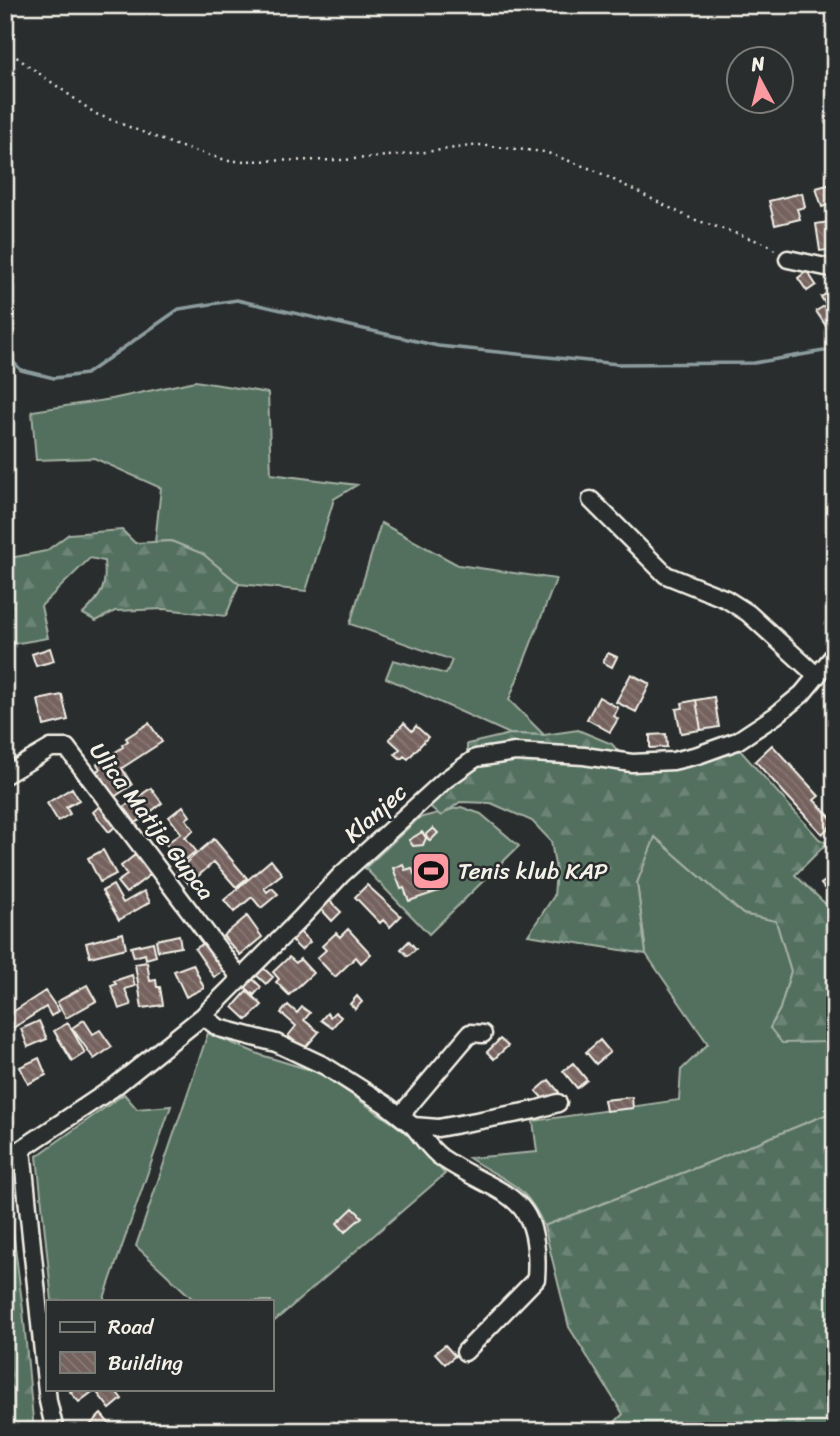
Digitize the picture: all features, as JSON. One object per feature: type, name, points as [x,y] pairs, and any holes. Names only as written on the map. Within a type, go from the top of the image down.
[{"type":"street","points":[[788,259],[835,269]]},
{"type":"street","points":[[591,500],[666,575],[726,599],[748,614],[817,677]]},
{"type":"street","name":"Klanjec","points":[[5,1160],[113,1088],[203,1016],[341,875],[445,780],[476,758],[515,752],[584,755],[632,763],[673,761],[698,755],[737,741],[775,716],[802,694],[835,654]]},
{"type":"street","name":"Ulica Matije Gupca","points":[[5,775],[51,748],[67,748],[241,979]]},
{"type":"street","points":[[203,1016],[219,1028],[276,1043],[325,1066],[406,1121],[439,1157],[507,1193],[522,1206],[533,1226],[537,1255],[536,1279],[465,1352]]},
{"type":"street","points":[[406,1121],[470,1033],[482,1034]]},
{"type":"street","points":[[406,1121],[438,1128],[535,1110],[558,1102]]},
{"type":"street","points":[[22,1149],[46,1382]]},
{"type":"street","points":[[47,1390],[55,1431]]},
{"type":"path","points":[[5,49],[96,114],[178,146],[229,161],[343,160],[479,145],[545,152],[594,170],[690,218],[767,244],[788,259]]},
{"type":"green space","points":[[195,381],[268,393],[271,474],[357,485],[334,499],[306,591],[239,584],[203,554],[171,541],[155,542],[161,488],[94,458],[36,460],[32,411],[112,399]]},
{"type":"green space","points":[[381,523],[458,565],[556,579],[509,700],[544,735],[510,734],[386,678],[393,660],[446,674],[452,660],[350,624]]},
{"type":"green space","points":[[122,530],[135,543],[171,541],[203,554],[239,584],[226,616],[164,609],[115,611],[96,621],[83,614],[102,590],[105,578],[104,561],[90,558],[41,606],[48,638],[7,645],[5,559],[46,551],[69,534]]},
{"type":"green space","points":[[578,730],[612,744],[633,768],[689,766],[714,750],[738,748],[819,839],[827,843],[795,875],[835,913],[835,971],[826,981],[835,991],[835,1031],[825,1042],[782,1043],[770,1028],[780,1009],[791,971],[776,921],[743,914],[655,837],[637,883],[646,954],[528,935],[554,896],[556,871],[551,841],[532,821],[491,803],[460,802],[441,816],[426,803],[467,775],[467,744],[510,734],[544,735]]},
{"type":"green space","name":"Tenis klub KAP","points":[[461,807],[481,814],[519,846],[429,934],[365,868],[419,818]]},
{"type":"green space","points":[[654,836],[743,914],[776,921],[791,971],[780,1009],[770,1028],[825,1042],[835,1031],[835,1111],[544,1226],[537,1211],[521,1191],[469,1158],[537,1152],[533,1121],[679,1100],[681,1070],[708,1044],[646,954],[637,883]]},
{"type":"green space","points":[[208,1033],[261,1055],[320,1073],[407,1133],[445,1174],[273,1322],[273,1300],[194,1300],[136,1246]]},
{"type":"green space","points":[[124,1094],[137,1109],[171,1106],[103,1300],[52,1300],[37,1156]]},
{"type":"green space","points":[[835,1111],[835,1429],[606,1431],[623,1414],[569,1327],[544,1226]]},
{"type":"green space","points":[[10,1207],[34,1431],[5,1431],[5,1208]]},
{"type":"building","points":[[835,183],[835,203],[822,207],[816,188]]},
{"type":"building","points":[[802,193],[805,207],[797,209],[800,219],[775,225],[769,201]]},
{"type":"building","points":[[835,221],[835,249],[820,251],[816,224]]},
{"type":"building","points":[[807,271],[816,285],[807,291],[798,278]]},
{"type":"building","points":[[829,292],[832,297],[835,295],[835,324],[828,329],[816,311],[826,305],[821,297]]},
{"type":"building","points":[[50,648],[54,661],[36,666],[32,654]]},
{"type":"building","points":[[608,653],[617,657],[612,667],[603,662]]},
{"type":"building","points":[[631,674],[650,684],[636,712],[616,702]]},
{"type":"building","points":[[62,695],[68,720],[44,726],[38,700]]},
{"type":"building","points":[[599,697],[618,708],[614,716],[618,719],[610,732],[587,719]]},
{"type":"building","points":[[714,697],[719,727],[701,730],[696,700]]},
{"type":"building","points":[[696,700],[701,730],[681,733],[676,709],[683,708],[682,703]]},
{"type":"building","points":[[149,723],[162,742],[122,768],[132,785],[114,797],[97,771],[100,769],[97,764],[123,747],[128,741],[126,738]]},
{"type":"building","points":[[404,723],[412,731],[416,726],[428,737],[408,759],[404,756],[401,759],[395,754],[400,749],[389,739]]},
{"type":"building","points":[[666,734],[667,747],[650,748],[650,735]]},
{"type":"building","points":[[772,745],[819,796],[814,800],[835,822],[822,834],[755,761]]},
{"type":"building","points":[[72,788],[79,800],[66,807],[70,814],[58,821],[47,803]]},
{"type":"building","points":[[151,788],[162,803],[136,823],[124,807]]},
{"type":"building","points":[[101,805],[117,825],[109,832],[93,812]]},
{"type":"building","points":[[183,806],[190,816],[186,819],[194,830],[185,837],[196,851],[181,863],[166,844],[181,833],[169,817]]},
{"type":"building","points":[[433,828],[438,833],[430,841],[425,835]]},
{"type":"building","points":[[422,832],[426,838],[423,845],[413,846],[409,840]]},
{"type":"building","points":[[214,839],[247,878],[236,887],[214,862],[189,884],[177,870]]},
{"type":"building","points":[[103,850],[116,874],[100,882],[88,858]]},
{"type":"building","points":[[135,855],[141,863],[146,860],[155,871],[126,893],[117,882],[127,875],[121,866]]},
{"type":"building","points":[[271,860],[282,874],[264,888],[267,892],[272,888],[278,894],[261,908],[252,897],[234,912],[224,900]]},
{"type":"building","points":[[403,864],[405,870],[412,868],[414,874],[425,870],[426,874],[432,872],[439,891],[409,901],[393,868]]},
{"type":"building","points":[[835,874],[835,902],[821,884]]},
{"type":"building","points":[[113,885],[123,903],[144,891],[150,902],[119,920],[102,891]]},
{"type":"building","points":[[367,885],[401,916],[390,927],[383,920],[380,923],[355,897]]},
{"type":"building","points":[[329,900],[341,912],[332,921],[320,908]]},
{"type":"building","points":[[247,916],[262,937],[240,955],[223,936]]},
{"type":"building","points":[[348,929],[371,954],[361,963],[356,957],[335,977],[317,958],[326,950],[322,946],[336,933],[340,937]]},
{"type":"building","points":[[299,931],[310,942],[301,950],[291,940]]},
{"type":"building","points":[[123,933],[126,948],[90,957],[86,943]]},
{"type":"building","points":[[179,935],[181,947],[158,951],[156,940]]},
{"type":"building","points":[[210,939],[230,967],[214,977],[195,949]]},
{"type":"building","points":[[409,941],[416,949],[408,956],[401,949]]},
{"type":"building","points":[[153,942],[156,956],[146,959],[145,954],[134,957],[131,947]]},
{"type":"building","points":[[289,957],[296,963],[300,959],[313,973],[289,995],[276,982],[279,979],[273,972]]},
{"type":"building","points":[[147,962],[150,981],[156,980],[157,987],[160,987],[163,1005],[142,1008],[135,964]]},
{"type":"building","points":[[193,964],[204,988],[186,997],[174,971]]},
{"type":"building","points":[[260,965],[273,977],[266,984],[253,972]]},
{"type":"building","points":[[132,975],[135,986],[125,989],[131,1005],[119,1009],[111,986],[116,984],[114,981]]},
{"type":"building","points":[[253,979],[261,987],[254,995],[245,987]]},
{"type":"building","points":[[87,985],[96,1001],[66,1018],[57,1002]]},
{"type":"building","points":[[45,991],[59,1011],[51,1016],[46,1007],[13,1028],[5,1017]]},
{"type":"building","points":[[247,991],[262,1005],[247,1020],[233,1007]]},
{"type":"building","points":[[357,996],[362,1002],[355,1009],[350,1004]]},
{"type":"building","points":[[288,1005],[297,1013],[302,1007],[310,1013],[304,1020],[319,1032],[304,1049],[288,1036],[296,1026],[281,1013]]},
{"type":"building","points":[[335,1012],[341,1017],[332,1028],[321,1020],[327,1013],[330,1017]]},
{"type":"building","points":[[84,1020],[93,1034],[100,1030],[112,1047],[94,1059],[72,1028]]},
{"type":"building","points":[[39,1021],[47,1039],[28,1047],[21,1029]]},
{"type":"building","points":[[68,1023],[85,1053],[72,1061],[54,1031]]},
{"type":"building","points":[[500,1039],[508,1046],[494,1059],[487,1052]]},
{"type":"building","points":[[600,1040],[610,1052],[596,1064],[586,1052]]},
{"type":"building","points":[[39,1058],[46,1075],[28,1084],[20,1067]]},
{"type":"building","points":[[573,1063],[587,1080],[577,1088],[563,1071]]},
{"type":"building","points":[[549,1080],[559,1092],[546,1102],[536,1091]]},
{"type":"building","points":[[632,1097],[633,1108],[606,1111],[604,1100]]},
{"type":"building","points":[[353,1208],[362,1217],[345,1232],[337,1223]]},
{"type":"building","points":[[445,1345],[455,1356],[445,1364],[435,1353]]},
{"type":"building","points":[[73,1390],[95,1390],[79,1402],[70,1392]]},
{"type":"building","points":[[95,1390],[115,1390],[122,1399],[110,1409]]},
{"type":"building","points":[[101,1414],[113,1428],[110,1431],[84,1431]]},
{"type":"waterway","points":[[5,354],[21,370],[54,378],[86,374],[179,309],[237,300],[438,346],[618,364],[754,363],[835,349]]},
{"type":"place","name":"Tenis klub KAP","points":[[431,871]]}]
